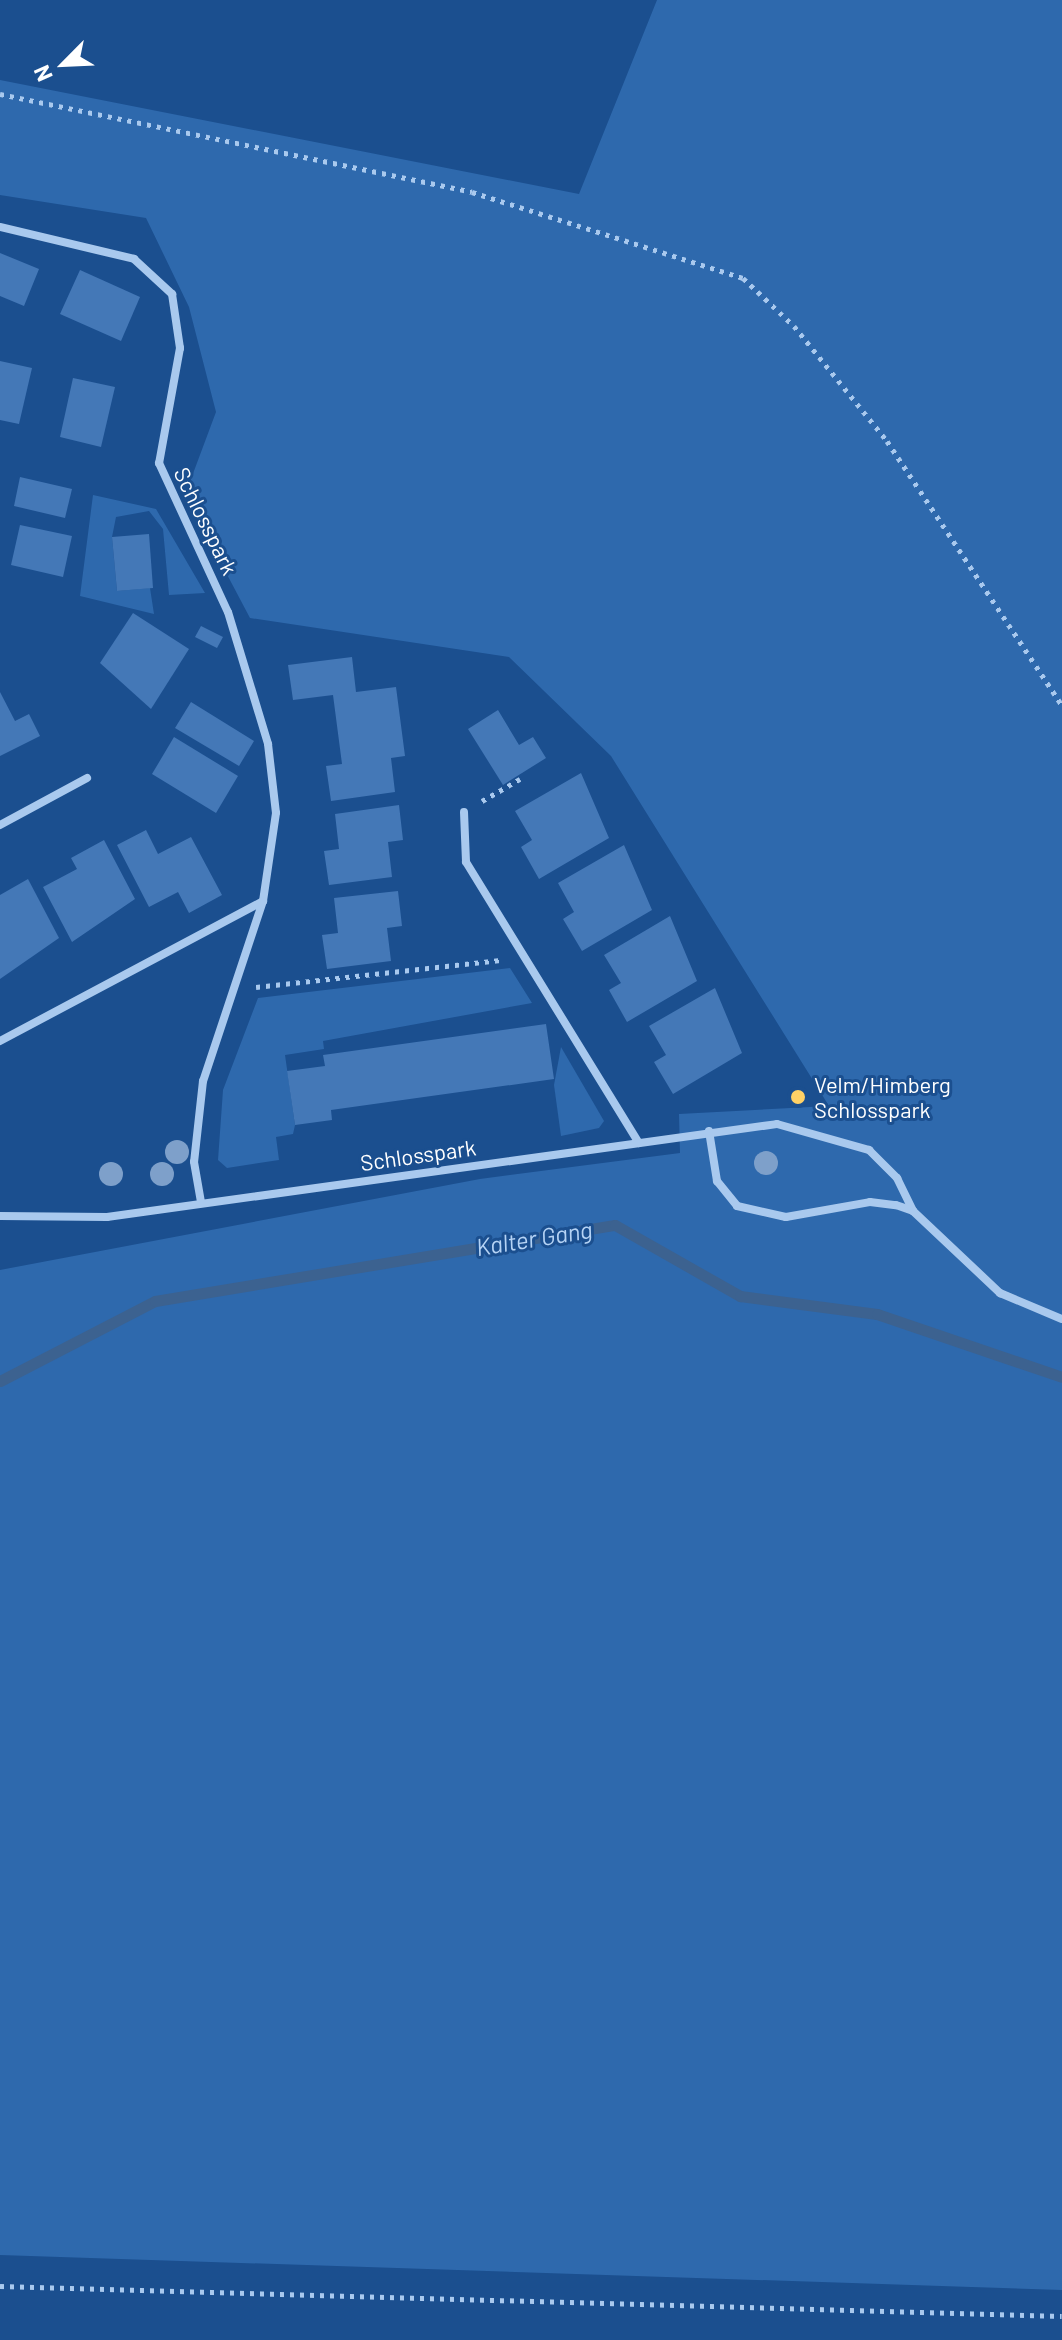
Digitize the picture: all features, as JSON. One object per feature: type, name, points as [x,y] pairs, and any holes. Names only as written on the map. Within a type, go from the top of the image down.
[{"type":"street","name":"Schlosspark","points":[[0,227],[134,259],[163,280],[178,310],[180,348],[159,463],[228,612],[263,718],[276,813],[263,901],[203,1081],[194,1162],[201,1202]]},
{"type":"street","points":[[0,825],[87,778]]},
{"type":"street","points":[[464,812],[466,862],[639,1143]]},
{"type":"street","points":[[0,1041],[263,901]]},
{"type":"street","name":"Schlosspark","points":[[0,1216],[107,1217],[709,1131],[777,1124],[853,1141],[897,1178],[913,1211],[1000,1293],[1062,1319]]},
{"type":"street","points":[[709,1131],[717,1181],[751,1213],[786,1217],[870,1202],[913,1211]]},
{"type":"path","points":[[0,94],[472,192],[743,278],[794,326],[887,441],[1062,705]]},
{"type":"path","points":[[464,812],[520,779]]},
{"type":"path","points":[[235,989],[525,957]]},
{"type":"path","points":[[0,2286],[1062,2316]]},
{"type":"shaded area","points":[[657,0],[1062,0],[1062,2290],[0,2255],[0,1270],[480,1179],[680,1153],[679,1114],[829,1106],[611,756],[509,657],[250,618],[185,495],[216,412],[189,307],[146,218],[0,195],[0,80],[579,194]]},
{"type":"shaded area","points":[[93,495],[156,509],[205,593],[169,595],[163,529],[149,511],[116,517],[112,537],[117,591],[150,588],[154,614],[80,596]]},
{"type":"shaded area","points":[[510,968],[532,1003],[323,1041],[324,1049],[285,1055],[295,1125],[293,1134],[276,1137],[279,1160],[227,1168],[218,1160],[223,1090],[258,998]]},
{"type":"shaded area","points":[[561,1047],[604,1121],[599,1128],[561,1136],[554,1085]]},
{"type":"building","points":[[0,253],[39,269],[24,306],[0,296]]},
{"type":"building","points":[[80,270],[140,297],[121,341],[60,314]]},
{"type":"building","points":[[0,361],[32,368],[19,424],[0,420]]},
{"type":"building","points":[[73,378],[115,387],[101,447],[60,437]]},
{"type":"building","points":[[20,477],[72,489],[65,518],[14,506]]},
{"type":"building","points":[[20,525],[72,536],[63,577],[11,565]]},
{"type":"building","points":[[149,534],[153,588],[117,591],[112,537]]},
{"type":"building","points":[[133,613],[189,649],[151,709],[100,663]]},
{"type":"building","points":[[201,626],[223,637],[217,648],[195,637]]},
{"type":"building","points":[[352,657],[356,692],[396,687],[405,756],[391,758],[395,792],[331,801],[326,766],[342,764],[333,695],[293,700],[288,665]]},
{"type":"building","points":[[0,692],[15,721],[29,714],[40,736],[0,756]]},
{"type":"building","points":[[191,702],[254,741],[239,766],[175,728]]},
{"type":"building","points":[[498,710],[519,745],[533,737],[546,758],[503,785],[468,729]]},
{"type":"building","points":[[174,737],[238,776],[216,813],[152,774]]},
{"type":"building","points":[[581,773],[609,838],[539,879],[521,847],[532,840],[515,811]]},
{"type":"building","points":[[399,805],[403,840],[388,842],[392,877],[329,885],[324,851],[339,849],[335,814]]},
{"type":"building","points":[[146,830],[158,854],[191,837],[222,895],[189,913],[178,892],[149,907],[117,845]]},
{"type":"building","points":[[104,840],[135,899],[72,942],[43,887],[77,869],[71,858]]},
{"type":"building","points":[[624,845],[652,910],[582,951],[563,919],[574,912],[558,883]]},
{"type":"building","points":[[28,879],[59,938],[0,979],[0,895]]},
{"type":"building","points":[[398,891],[402,926],[387,928],[391,961],[327,969],[322,935],[338,933],[334,898]]},
{"type":"building","points":[[670,916],[697,981],[627,1022],[609,990],[621,983],[604,955]]},
{"type":"building","points":[[715,988],[742,1053],[673,1094],[654,1062],[666,1055],[649,1026]]},
{"type":"building","points":[[546,1024],[554,1079],[331,1110],[332,1120],[295,1125],[287,1071],[325,1066],[323,1055]]},
{"type":"waterway","name":"Kalter Gang","points":[[0,1381],[155,1301],[615,1225],[740,1296],[877,1314],[1062,1377]]},
{"type":"place","name":"Velm/Himberg Schlosspark","points":[[798,1097]]}]
